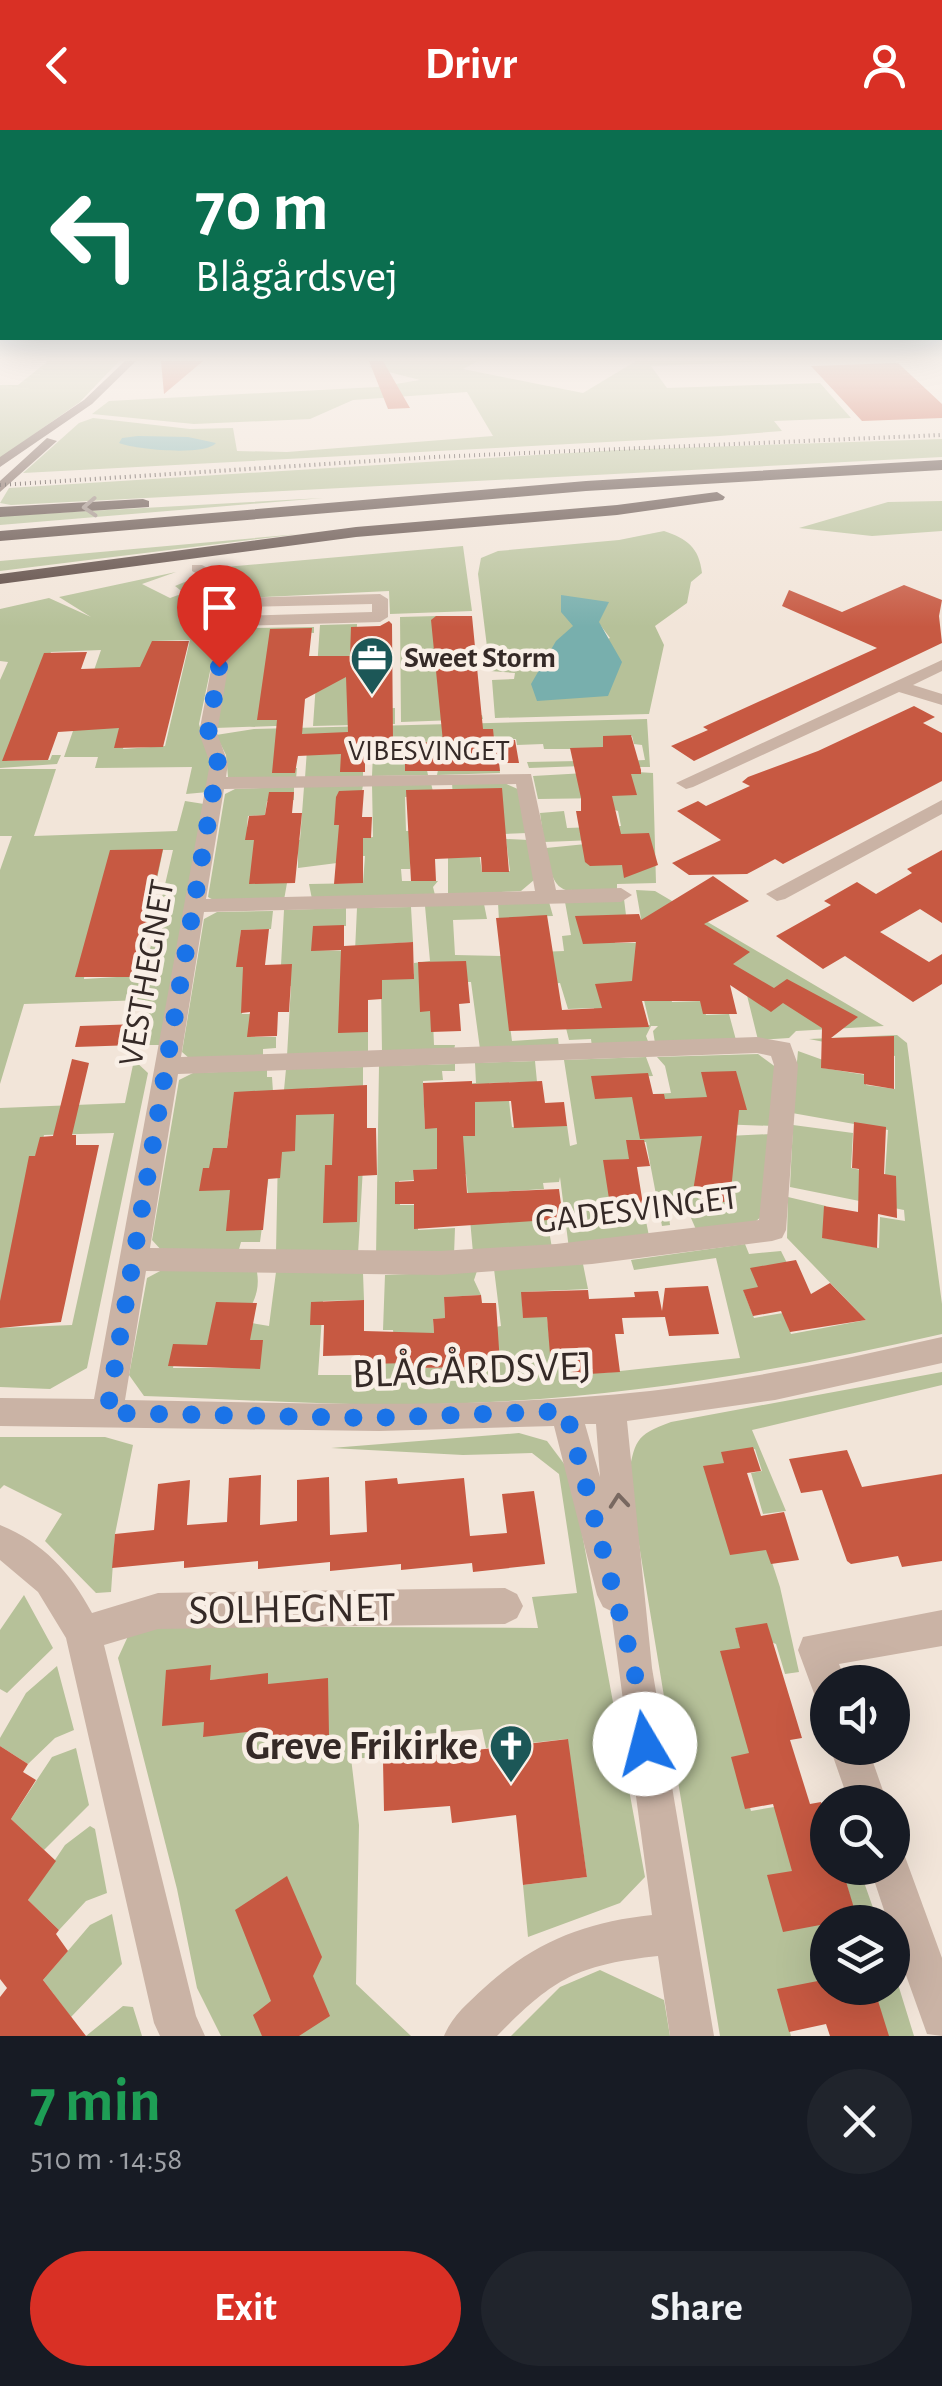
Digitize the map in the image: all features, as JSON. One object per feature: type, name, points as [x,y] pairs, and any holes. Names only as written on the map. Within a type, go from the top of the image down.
[{"type":"highway","points":[[0,536],[586,486],[942,465]]},
{"type":"highway","points":[[0,550],[318,522],[942,481]]},
{"type":"highway","points":[[205,500],[470,486],[586,486]]},
{"type":"highway","points":[[0,577],[356,532],[618,510],[758,491]]},
{"type":"highway","points":[[4,510],[167,502]]},
{"type":"main road","points":[[6,483],[41,450]]},
{"type":"street","points":[[197,568],[234,588],[229,612]]},
{"type":"street","points":[[380,599],[380,617],[229,612],[380,599]]},
{"type":"street","name":"VESTHEGNET","points":[[107,1413],[216,783],[218,763],[208,734],[229,612]]},
{"type":"street","points":[[686,783],[942,665]]},
{"type":"street","points":[[902,686],[942,700]]},
{"type":"street","name":"VIBESVINGET","points":[[216,783],[524,778],[547,897]]},
{"type":"street","points":[[778,894],[942,806]]},
{"type":"street","points":[[194,906],[621,895]]},
{"type":"street","name":"GADESVINGET","points":[[134,1259],[314,1265],[482,1262],[632,1250],[772,1230],[786,1066],[780,1049],[757,1045],[166,1066]]},
{"type":"street","name":"BLÅGÅRDSVEJ","points":[[0,1412],[371,1418],[610,1409],[784,1384],[942,1350]]},
{"type":"street","points":[[610,1409],[634,1668],[692,2036]]},
{"type":"street","points":[[566,1411],[634,1668]]},
{"type":"street","points":[[0,1542],[38,1564],[64,1595],[82,1634],[176,2024],[183,2036]]},
{"type":"street","name":"SOLHEGNET","points":[[82,1634],[158,1611],[504,1606]]},
{"type":"street","points":[[821,1665],[816,1650],[942,1628]]},
{"type":"street","points":[[896,1885],[942,2019]]},
{"type":"street","points":[[466,2036],[512,1991],[556,1958],[596,1943],[674,1933]]},
{"type":"green space","points":[[49,450],[457,450],[23,473]]},
{"type":"green space","points":[[618,450],[942,450],[942,457],[0,503],[9,488]]},
{"type":"green space","points":[[323,498],[0,525],[0,516]]},
{"type":"green space","points":[[942,501],[942,531],[872,536],[799,528],[888,502]]},
{"type":"green space","points":[[664,531],[672,534],[695,550],[702,573],[691,582],[687,603],[655,626],[664,645],[649,714],[495,718],[492,680],[514,679],[515,673],[490,671],[478,574],[481,558],[498,551],[619,540]],"holes":[[[598,622],[610,638],[540,669],[575,628]]]},
{"type":"green space","points":[[299,534],[0,571],[0,561]]},
{"type":"green space","points":[[463,546],[472,611],[390,614],[389,591],[241,598],[233,583],[209,572],[214,568]]},
{"type":"green space","points":[[176,572],[142,584],[170,598],[184,593],[175,586],[199,576],[225,589],[199,724],[210,763],[208,792],[186,794],[192,767],[95,768],[98,757],[64,757],[101,650],[51,652],[7,761],[50,760],[52,755],[61,755],[57,764],[0,768],[0,680],[8,662],[0,661],[0,609],[49,598],[91,617],[59,597]],"holes":[[[190,640],[165,746],[123,749],[153,641]]]},
{"type":"green space","points":[[437,616],[443,716],[482,715],[483,719],[401,722],[400,617]]},
{"type":"green space","points":[[251,623],[252,628],[314,627],[314,633],[299,632],[264,720],[290,720],[303,725],[215,728],[234,625]]},
{"type":"green space","points":[[357,624],[354,709],[395,708],[395,724],[313,726],[320,625]]},
{"type":"green space","points":[[647,719],[650,767],[626,767],[624,761],[645,760],[642,745],[634,744],[632,736],[605,736],[606,757],[582,766],[529,768],[527,762],[578,761],[576,749],[517,745],[516,739],[504,740],[447,765],[499,764],[500,773],[437,775],[423,742],[401,743],[425,761],[428,775],[372,776],[374,731],[342,754],[363,766],[363,776],[305,778],[308,735],[274,768],[297,768],[296,779],[237,780],[228,777],[226,755],[216,735],[254,729]]},
{"type":"green space","points":[[0,769],[56,769],[34,836],[177,831],[185,801],[204,804],[163,1045],[137,1045],[145,1000],[24,1004],[0,1084],[0,870],[12,836],[0,836]],"holes":[[[163,850],[173,850],[144,975],[137,976]],[[119,851],[117,977],[84,979],[84,978]]]},
{"type":"green space","points":[[653,773],[656,883],[617,884],[617,890],[566,890],[553,878],[546,848],[646,838],[544,842],[540,813],[564,811],[567,828],[621,826],[618,811],[611,809],[607,798],[538,799],[533,776]]},
{"type":"green space","points":[[502,782],[520,790],[527,833],[446,836],[477,840],[482,872],[510,871],[506,839],[529,840],[534,880],[521,891],[448,895],[448,850],[410,851],[410,869],[401,869],[402,881],[438,881],[433,887],[435,895],[312,899],[309,884],[363,883],[365,856],[338,856],[337,863],[298,868],[298,843],[251,883],[287,883],[284,900],[217,902],[208,897],[225,794],[235,789],[294,787],[294,800],[267,801],[265,815],[248,816],[247,827],[300,840],[304,787],[363,785],[362,791],[337,797],[362,824],[363,838],[373,837],[372,784],[431,783],[434,796],[405,797],[406,831],[434,831],[454,813],[452,783]]},
{"type":"green space","points":[[636,890],[655,891],[884,1026],[796,1031],[789,1038],[758,1040],[741,971],[667,987],[672,1002],[702,1001],[706,1015],[729,1014],[736,1040],[655,1043],[653,1031],[658,1026],[651,1026],[646,1036],[649,1044],[592,1047],[591,1039],[569,1040],[566,1028],[650,1025],[642,992],[611,1018],[596,1018],[594,1008],[568,1009],[560,983],[507,1003],[512,1041],[558,1038],[559,1047],[480,1049],[471,982],[457,982],[432,996],[434,1045],[455,1045],[454,1050],[382,1053],[381,983],[341,1032],[368,1031],[368,1053],[287,1056],[291,986],[244,997],[242,1014],[253,1014],[251,1037],[276,1037],[276,1048],[263,1049],[263,1057],[190,1059],[182,1052],[204,919],[217,912],[273,911],[271,929],[241,930],[237,967],[281,965],[284,910],[346,908],[346,926],[316,926],[313,950],[355,951],[357,908],[411,907],[413,942],[385,944],[386,975],[414,974],[414,963],[430,961],[425,906],[484,904],[487,919],[453,920],[455,955],[501,956],[498,903],[549,902],[553,916],[513,917],[539,952],[564,951],[562,936],[571,935],[565,902],[624,899],[626,915],[613,934],[615,943],[635,943],[644,936]]},
{"type":"green space","points":[[897,1035],[907,1043],[942,1304],[942,1334],[692,1382],[503,1401],[365,1404],[144,1396],[129,1375],[147,1278],[162,1270],[257,1272],[256,1296],[237,1324],[212,1348],[177,1348],[173,1368],[239,1368],[246,1322],[269,1326],[276,1272],[363,1273],[364,1300],[323,1301],[318,1375],[375,1375],[382,1384],[382,1339],[394,1338],[393,1330],[383,1330],[385,1275],[477,1271],[474,1280],[481,1295],[444,1297],[445,1318],[433,1319],[434,1333],[414,1368],[488,1367],[485,1329],[501,1326],[494,1269],[583,1264],[588,1289],[522,1292],[523,1317],[547,1317],[551,1354],[599,1353],[602,1373],[740,1358],[716,1258],[634,1270],[631,1260],[745,1244],[749,1254],[781,1251],[787,1263],[764,1266],[771,1288],[744,1292],[754,1318],[783,1313],[791,1334],[866,1320],[787,1238],[788,1197],[826,1206],[825,1238],[879,1248],[880,1217],[905,1221],[904,1210],[790,1187],[793,1125],[853,1133],[851,1168],[885,1175],[888,1130],[792,1113],[798,1051],[823,1060],[823,1068],[866,1075],[866,1085],[895,1089],[895,1056],[809,1039]]},
{"type":"green space","points":[[758,1054],[777,1068],[775,1126],[716,1124],[712,1109],[742,1107],[734,1074],[708,1074],[714,1100],[691,1101],[697,1128],[724,1127],[727,1136],[771,1134],[765,1213],[754,1223],[698,1234],[684,1202],[667,1202],[670,1225],[662,1226],[646,1142],[628,1142],[631,1159],[604,1161],[616,1217],[645,1216],[650,1241],[569,1249],[560,1177],[559,1182],[543,1183],[544,1189],[478,1193],[481,1222],[547,1219],[552,1248],[473,1253],[466,1174],[452,1174],[451,1168],[414,1170],[414,1180],[399,1181],[400,1205],[417,1205],[418,1230],[455,1228],[454,1255],[376,1257],[379,1066],[455,1064],[455,1071],[442,1071],[443,1080],[423,1081],[425,1128],[457,1127],[455,1084],[476,1083],[475,1063],[535,1061],[537,1082],[489,1083],[490,1101],[509,1101],[512,1127],[567,1125],[570,1146],[577,1144],[564,1060],[646,1057],[653,1076],[596,1079],[599,1096],[637,1094],[640,1106],[656,1106],[654,1094],[671,1093],[665,1066],[657,1057]]},
{"type":"green space","points":[[134,1060],[148,1073],[87,1368],[50,1389],[0,1387],[0,1328],[72,1325],[114,1133],[44,1135],[0,1305],[0,1108],[125,1103]]},
{"type":"green space","points":[[363,1067],[363,1086],[308,1088],[307,1113],[336,1113],[364,1150],[358,1254],[276,1252],[278,1153],[286,1069]]},
{"type":"green space","points":[[267,1070],[273,1092],[235,1093],[227,1146],[271,1159],[260,1242],[241,1242],[238,1253],[163,1252],[152,1240],[179,1080],[193,1073]]},
{"type":"green space","points":[[942,1372],[942,1385],[752,1430],[786,1511],[763,1514],[751,1473],[762,1471],[755,1449],[736,1452],[780,1587],[799,1672],[785,1674],[776,1644],[735,1628],[741,1649],[752,1750],[742,1777],[751,1811],[780,1806],[810,1850],[810,1885],[834,1885],[848,1905],[810,1905],[810,1987],[780,1993],[791,2036],[720,2036],[628,1478],[638,1441],[671,1422]]},
{"type":"green space","points":[[519,1433],[547,1441],[571,1473],[645,1877],[620,1903],[528,1937],[523,1885],[587,1877],[567,1739],[486,1748],[482,1729],[413,1735],[411,1758],[351,1758],[359,1825],[356,1984],[411,2036],[221,2036],[197,1988],[177,1889],[118,1658],[129,1634],[154,1626],[538,1628],[532,1597],[577,1593],[559,1474],[532,1453],[463,1455],[331,1448]],"holes":[[[210,1665],[210,1680],[268,1674],[266,1741],[265,1730],[203,1736]]]},
{"type":"green space","points":[[0,1437],[105,1437],[133,1445],[115,1534],[111,1592],[96,1593],[45,1541],[62,1514],[4,1485],[0,1489]]},
{"type":"green space","points":[[24,1595],[53,1648],[7,1693],[0,1689],[0,1630]]},
{"type":"green space","points":[[57,1666],[74,1730],[55,1738],[28,1764],[0,1746],[0,1738],[26,1693]]},
{"type":"green space","points":[[76,1748],[89,1805],[44,1850],[11,1819],[52,1757]]},
{"type":"green space","points":[[90,1826],[95,1829],[107,1893],[86,1901],[59,1930],[28,1900],[65,1845]]},
{"type":"green space","points":[[847,1885],[865,1885],[872,1905],[853,1905]]},
{"type":"green space","points":[[112,1914],[122,1964],[71,2017],[43,1980],[90,1925]]},
{"type":"green space","points":[[600,1970],[664,2000],[670,2036],[511,2036],[560,1987]]},
{"type":"green space","points":[[878,2005],[904,2005],[914,2036],[888,2036]]},
{"type":"green space","points":[[123,2006],[133,2007],[142,2036],[86,2036]]},
{"type":"water","points":[[561,595],[609,602],[599,622],[622,662],[608,696],[537,701],[531,684],[556,641],[573,626],[561,612]]},
{"type":"building","points":[[904,585],[942,600],[942,643],[694,761],[671,746],[708,730],[703,727],[877,648],[782,606],[789,590],[842,612]]},
{"type":"building","points":[[436,616],[472,616],[483,729],[493,729],[494,739],[515,740],[519,763],[499,763],[500,771],[405,771],[405,762],[365,762],[365,772],[340,772],[341,754],[298,756],[295,773],[272,773],[277,720],[257,720],[270,629],[312,628],[309,656],[350,656],[351,627],[380,626],[389,621],[393,743],[443,742],[431,620]],"holes":[[[346,677],[348,732],[302,734],[305,699]]]},
{"type":"building","points":[[152,641],[189,641],[163,747],[114,748],[119,728],[58,732],[48,760],[2,761],[44,653],[87,652],[81,669],[140,667]]},
{"type":"building","points":[[914,706],[935,717],[923,723],[942,733],[942,781],[783,864],[775,859],[747,874],[689,875],[672,863],[721,840],[677,811],[698,801],[706,806],[750,786],[742,782],[748,777],[818,751]]},
{"type":"building","points":[[631,735],[641,770],[641,774],[631,774],[637,795],[612,796],[621,834],[649,833],[658,865],[624,878],[622,865],[590,866],[585,862],[576,811],[581,811],[581,798],[570,748],[603,747],[603,736]]},
{"type":"building","points":[[502,788],[509,872],[482,872],[481,857],[435,859],[436,881],[411,881],[406,790]]},
{"type":"building","points":[[364,790],[362,817],[372,817],[371,838],[363,838],[363,883],[334,884],[339,825],[334,825],[336,797],[339,791]]},
{"type":"building","points":[[269,792],[294,792],[292,813],[302,813],[295,883],[249,884],[254,840],[245,840],[249,816],[265,815]]},
{"type":"building","points":[[163,849],[135,977],[75,977],[110,850]]},
{"type":"building","points":[[942,850],[942,923],[920,909],[880,932],[929,962],[942,954],[942,984],[913,1002],[845,956],[823,969],[776,936],[831,905],[824,901],[857,882],[876,894],[912,873],[907,869]]},
{"type":"building","points":[[713,876],[749,901],[704,924],[750,952],[733,964],[774,988],[787,979],[858,1017],[831,1038],[894,1036],[894,1089],[864,1084],[864,1074],[821,1068],[822,1028],[783,1003],[771,1012],[730,985],[737,1014],[703,1014],[700,1001],[642,1001],[649,1027],[509,1031],[496,918],[547,915],[562,1010],[602,1008],[595,984],[632,981],[636,942],[583,944],[575,916],[639,914],[641,920]]},
{"type":"building","points":[[344,925],[344,946],[413,942],[414,979],[382,980],[382,999],[368,1000],[368,1032],[338,1033],[341,950],[311,951],[313,926]]},
{"type":"building","points":[[269,929],[265,965],[292,964],[289,1012],[278,1012],[277,1036],[247,1037],[250,1012],[241,1013],[243,967],[236,967],[241,930]]},
{"type":"building","points":[[466,961],[470,1003],[459,1004],[461,1031],[431,1032],[430,1011],[420,1012],[418,962]]},
{"type":"building","points":[[139,1024],[135,1045],[75,1047],[80,1026]]},
{"type":"building","points":[[72,1059],[89,1063],[72,1135],[76,1135],[76,1145],[99,1145],[61,1322],[0,1328],[0,1301],[29,1156],[35,1156],[40,1137],[53,1136]]},
{"type":"building","points":[[736,1071],[747,1110],[739,1110],[730,1201],[709,1204],[703,1188],[693,1191],[702,1136],[640,1139],[632,1097],[595,1099],[591,1076],[648,1073],[653,1094],[664,1094],[665,1099],[707,1097],[701,1072]]},
{"type":"building","points":[[542,1081],[545,1103],[564,1102],[567,1126],[514,1128],[511,1101],[475,1102],[475,1136],[463,1136],[467,1193],[559,1189],[563,1219],[414,1229],[414,1204],[395,1204],[395,1182],[414,1181],[413,1170],[437,1169],[437,1128],[425,1129],[423,1083]]},
{"type":"building","points":[[367,1085],[367,1128],[376,1128],[377,1175],[358,1176],[357,1222],[323,1223],[325,1165],[332,1165],[334,1114],[296,1115],[295,1151],[282,1152],[280,1178],[268,1179],[263,1230],[226,1231],[230,1190],[199,1191],[203,1168],[209,1168],[213,1148],[227,1148],[234,1092]]},
{"type":"building","points":[[854,1122],[886,1127],[884,1174],[896,1176],[897,1218],[878,1214],[877,1248],[822,1238],[824,1206],[858,1212],[859,1169],[852,1168]]},
{"type":"building","points":[[626,1140],[644,1140],[650,1166],[637,1167],[645,1217],[612,1218],[603,1160],[629,1159]]},
{"type":"building","points":[[796,1260],[811,1294],[830,1283],[866,1320],[790,1332],[781,1311],[753,1316],[743,1290],[758,1287],[750,1268]]},
{"type":"building","points":[[708,1286],[719,1334],[669,1336],[665,1317],[622,1318],[624,1334],[615,1334],[620,1372],[573,1375],[570,1354],[550,1354],[547,1317],[523,1318],[521,1292],[588,1290],[589,1299],[635,1297],[634,1292],[658,1291],[662,1311],[665,1288]]},
{"type":"building","points":[[481,1295],[482,1303],[496,1303],[500,1364],[485,1367],[413,1368],[413,1363],[361,1364],[360,1355],[323,1356],[324,1325],[310,1325],[311,1302],[364,1300],[364,1331],[434,1333],[433,1319],[445,1318],[444,1297]]},
{"type":"building","points":[[216,1302],[257,1303],[250,1340],[263,1340],[260,1369],[168,1366],[173,1344],[207,1345]]},
{"type":"building","points":[[753,1447],[761,1471],[747,1473],[761,1516],[784,1512],[799,1560],[771,1564],[766,1550],[730,1555],[703,1466],[724,1463],[721,1452]]},
{"type":"building","points":[[847,1450],[862,1487],[942,1474],[942,1561],[902,1567],[898,1556],[851,1564],[847,1561],[822,1490],[801,1493],[789,1459]]},
{"type":"building","points":[[261,1475],[260,1525],[297,1521],[297,1480],[329,1477],[330,1535],[367,1532],[365,1481],[397,1478],[398,1484],[464,1478],[470,1536],[507,1533],[502,1494],[534,1491],[545,1564],[473,1572],[472,1563],[330,1571],[330,1562],[258,1569],[258,1561],[184,1568],[184,1561],[112,1568],[115,1534],[154,1530],[158,1484],[190,1480],[187,1525],[227,1522],[229,1478]]},
{"type":"building","points":[[767,1623],[802,1738],[790,1740],[810,1804],[810,1885],[847,1885],[853,1905],[810,1905],[810,1927],[783,1932],[767,1875],[792,1871],[773,1804],[745,1809],[731,1757],[749,1753],[720,1651],[740,1648],[735,1628]]},
{"type":"building","points":[[211,1665],[210,1680],[268,1673],[268,1684],[328,1678],[329,1735],[265,1742],[265,1730],[203,1737],[204,1722],[162,1726],[166,1670]]},
{"type":"building","name":"Greve Frikirke","points":[[568,1739],[587,1877],[523,1885],[516,1815],[452,1823],[450,1806],[384,1811],[383,1761]]},
{"type":"building","points":[[0,1746],[28,1764],[23,1772],[36,1780],[11,1819],[56,1861],[28,1900],[59,1930],[56,1934],[68,1951],[43,1980],[86,2036],[0,2036],[0,1997],[7,1988],[0,1979]]},
{"type":"building","points":[[287,1876],[322,1957],[313,1976],[330,2016],[299,2036],[262,2036],[253,2015],[271,2001],[235,1910]]},
{"type":"building","points":[[810,1983],[810,2005],[879,2005],[889,2036],[830,2036],[826,2024],[789,2032],[777,1989]]},
{"type":"railway","points":[[0,485],[597,450]]},
{"type":"place","name":"Sweet Storm","points":[[372,696]]},
{"type":"place","name":"Greve Frikirke","points":[[511,1784]]},
{"type":"route","points":[[219,667],[208,734],[218,763],[107,1413],[371,1418],[566,1411],[634,1668],[645,1744]]}]
